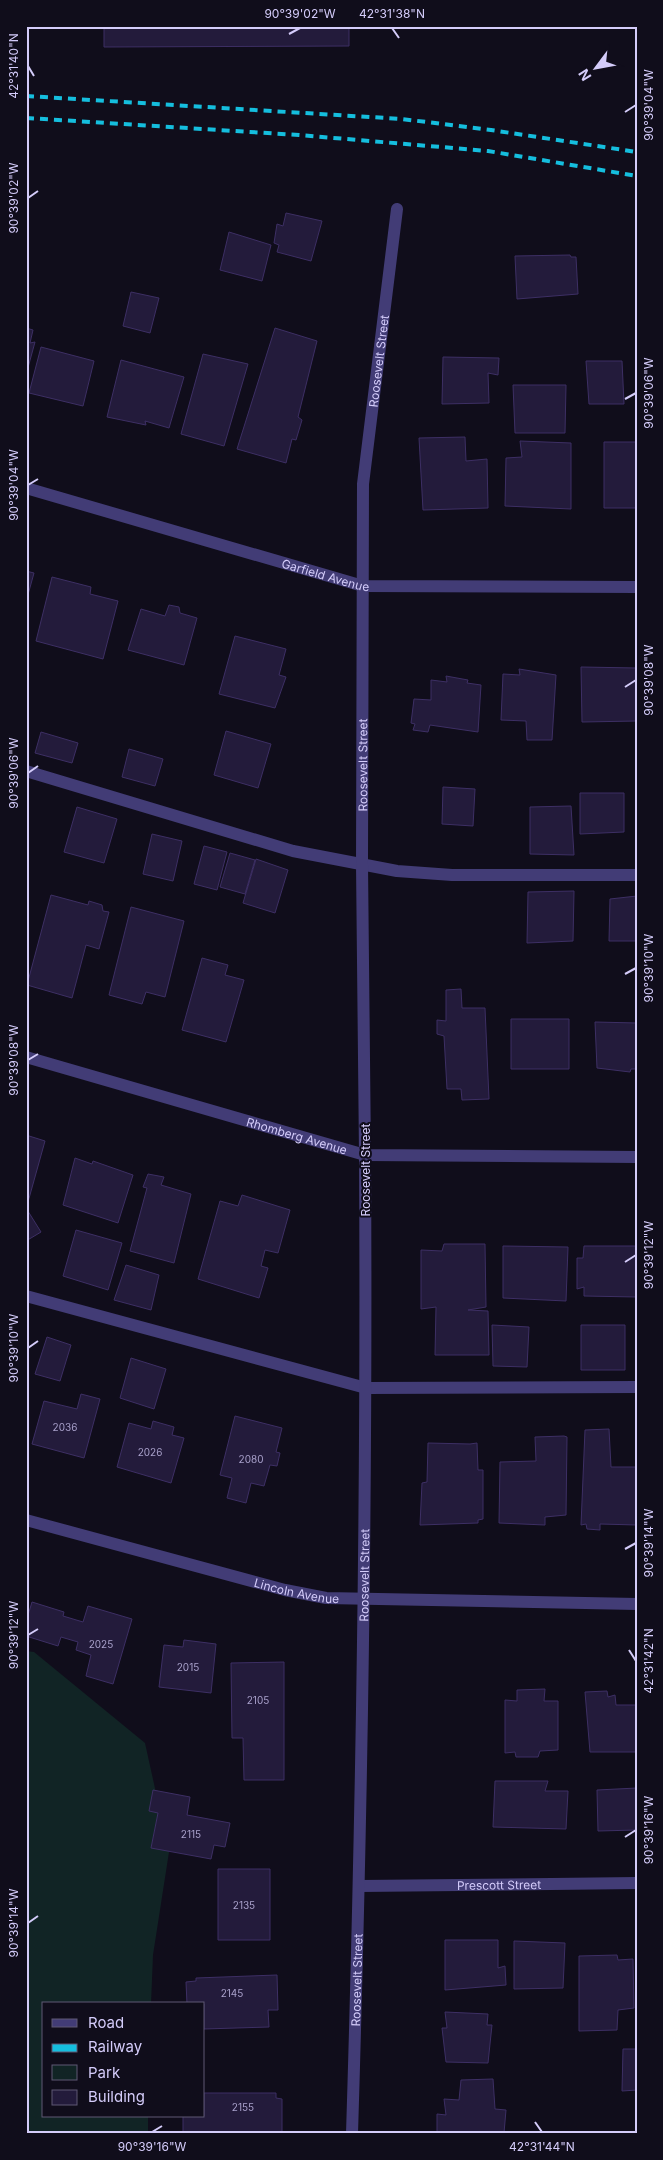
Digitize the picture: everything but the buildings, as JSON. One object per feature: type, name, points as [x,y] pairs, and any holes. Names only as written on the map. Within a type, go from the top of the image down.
[{"type":"street","name":"Roosevelt Street","points":[[352,2134],[360,1886],[366,1388],[362,864],[363,484],[396,209]]},
{"type":"street","name":"Garfield Avenue","points":[[26,488],[363,586],[637,587]]},
{"type":"street","points":[[26,772],[292,850],[397,872],[452,876],[637,875]]},
{"type":"street","name":"Rhomberg Avenue","points":[[26,1057],[365,1154],[637,1157]]},
{"type":"street","points":[[26,1296],[366,1388],[637,1387]]},
{"type":"street","name":"Lincoln Avenue","points":[[26,1520],[285,1590],[326,1598],[637,1604]]},
{"type":"street","name":"Prescott Street","points":[[360,1886],[637,1882]]},
{"type":"green space","points":[[26,1651],[34,1652],[145,1743],[169,1852],[153,1955],[151,2002],[42,2002],[42,2118],[148,2118],[148,2134],[26,2134]]},
{"type":"railway","points":[[26,96],[402,119],[637,152]]},
{"type":"railway","points":[[26,118],[299,135],[488,151],[637,176]]}]
